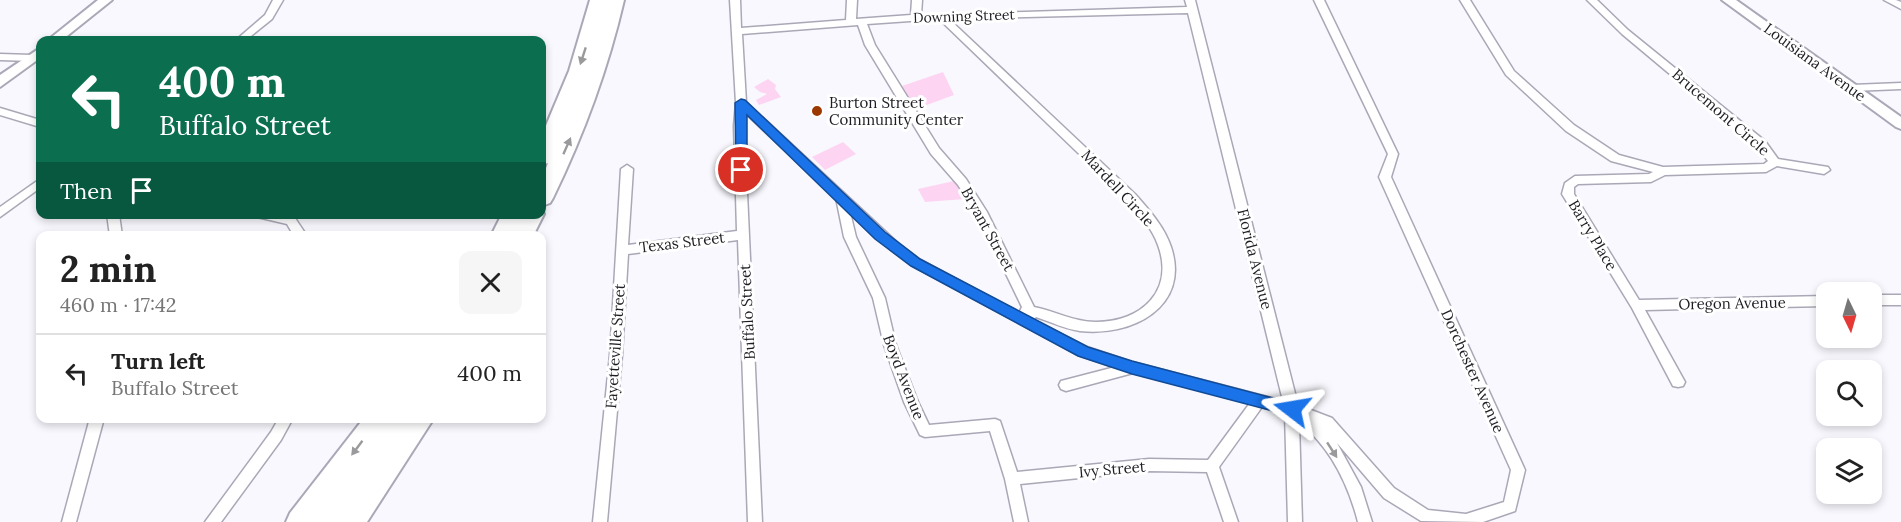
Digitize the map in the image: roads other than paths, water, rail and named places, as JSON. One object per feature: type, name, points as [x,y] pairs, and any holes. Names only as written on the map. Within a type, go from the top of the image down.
[{"type":"highway","points":[[546,148],[578,71],[598,0]]},
{"type":"highway","points":[[546,189],[582,109],[605,43],[615,0]]},
{"type":"highway","points":[[300,522],[376,423]]},
{"type":"highway","points":[[328,522],[401,423]]},
{"type":"highway","points":[[351,522],[419,423]]},
{"type":"street","points":[[59,36],[106,0]]},
{"type":"street","points":[[246,36],[268,17],[278,0]]},
{"type":"street","name":"Buffalo Street","points":[[735,0],[741,103],[739,126],[754,522]]},
{"type":"street","name":"Bryant Street","points":[[852,0],[856,21],[870,45],[935,151],[962,182],[983,215],[1028,307],[1022,320]]},
{"type":"street","points":[[916,17],[917,0]]},
{"type":"street","points":[[1040,0],[1041,13]]},
{"type":"street","name":"Dorchester Avenue","points":[[1292,409],[1327,422],[1389,493],[1426,516],[1466,521],[1510,506],[1518,470],[1385,177],[1393,154],[1319,0]]},
{"type":"street","name":"Brucemont Circle","points":[[1465,0],[1510,73],[1570,128],[1615,158],[1664,171],[1766,168],[1775,162],[1761,144],[1625,32],[1592,0]]},
{"type":"street","name":"Louisiana Avenue","points":[[1728,0],[1901,124]]},
{"type":"street","points":[[1889,0],[1901,6]]},
{"type":"street","name":"Downing Street","points":[[736,31],[916,17],[1192,5]]},
{"type":"street","name":"Florida Avenue","points":[[1192,5],[1292,409],[1295,522]]},
{"type":"street","name":"Mardell Circle","points":[[941,16],[1131,197],[1155,225],[1167,252],[1170,278],[1154,308],[1138,319],[1115,326],[1079,326],[1035,312],[1022,320]]},
{"type":"street","points":[[0,57],[36,55]]},
{"type":"street","points":[[0,82],[36,55]]},
{"type":"street","points":[[1852,88],[1901,86]]},
{"type":"street","points":[[741,103],[880,235],[915,262],[1083,351],[1132,368],[1292,409],[1321,433],[1345,470],[1362,508],[1365,522]]},
{"type":"street","points":[[0,111],[36,123]]},
{"type":"street","points":[[1775,162],[1824,170]]},
{"type":"street","name":"Fayetteville Street","points":[[600,522],[615,355],[627,169]]},
{"type":"street","name":"Barry Place","points":[[1664,171],[1651,178],[1575,180],[1569,186],[1568,194],[1636,305],[1678,382]]},
{"type":"street","points":[[0,213],[36,186]]},
{"type":"street","name":"Boyd Avenue","points":[[841,196],[850,237],[879,298],[890,345],[911,402],[925,431],[995,425],[1012,479],[1021,522]]},
{"type":"street","points":[[282,219],[291,221],[298,231]]},
{"type":"street","name":"Texas Street","points":[[621,250],[743,235]]},
{"type":"street","points":[[1882,300],[1901,300]]},
{"type":"street","name":"Oregon Avenue","points":[[1636,305],[1816,301]]},
{"type":"street","points":[[1066,385],[1132,368]]},
{"type":"street","points":[[1231,522],[1212,466],[1259,401]]},
{"type":"street","points":[[69,522],[96,423]]},
{"type":"street","points":[[212,522],[283,423]]},
{"type":"street","name":"Ivy Street","points":[[1012,479],[1149,465],[1212,466]]},
{"type":"place","name":"Burton Street Community Center","points":[[817,111]]}]
